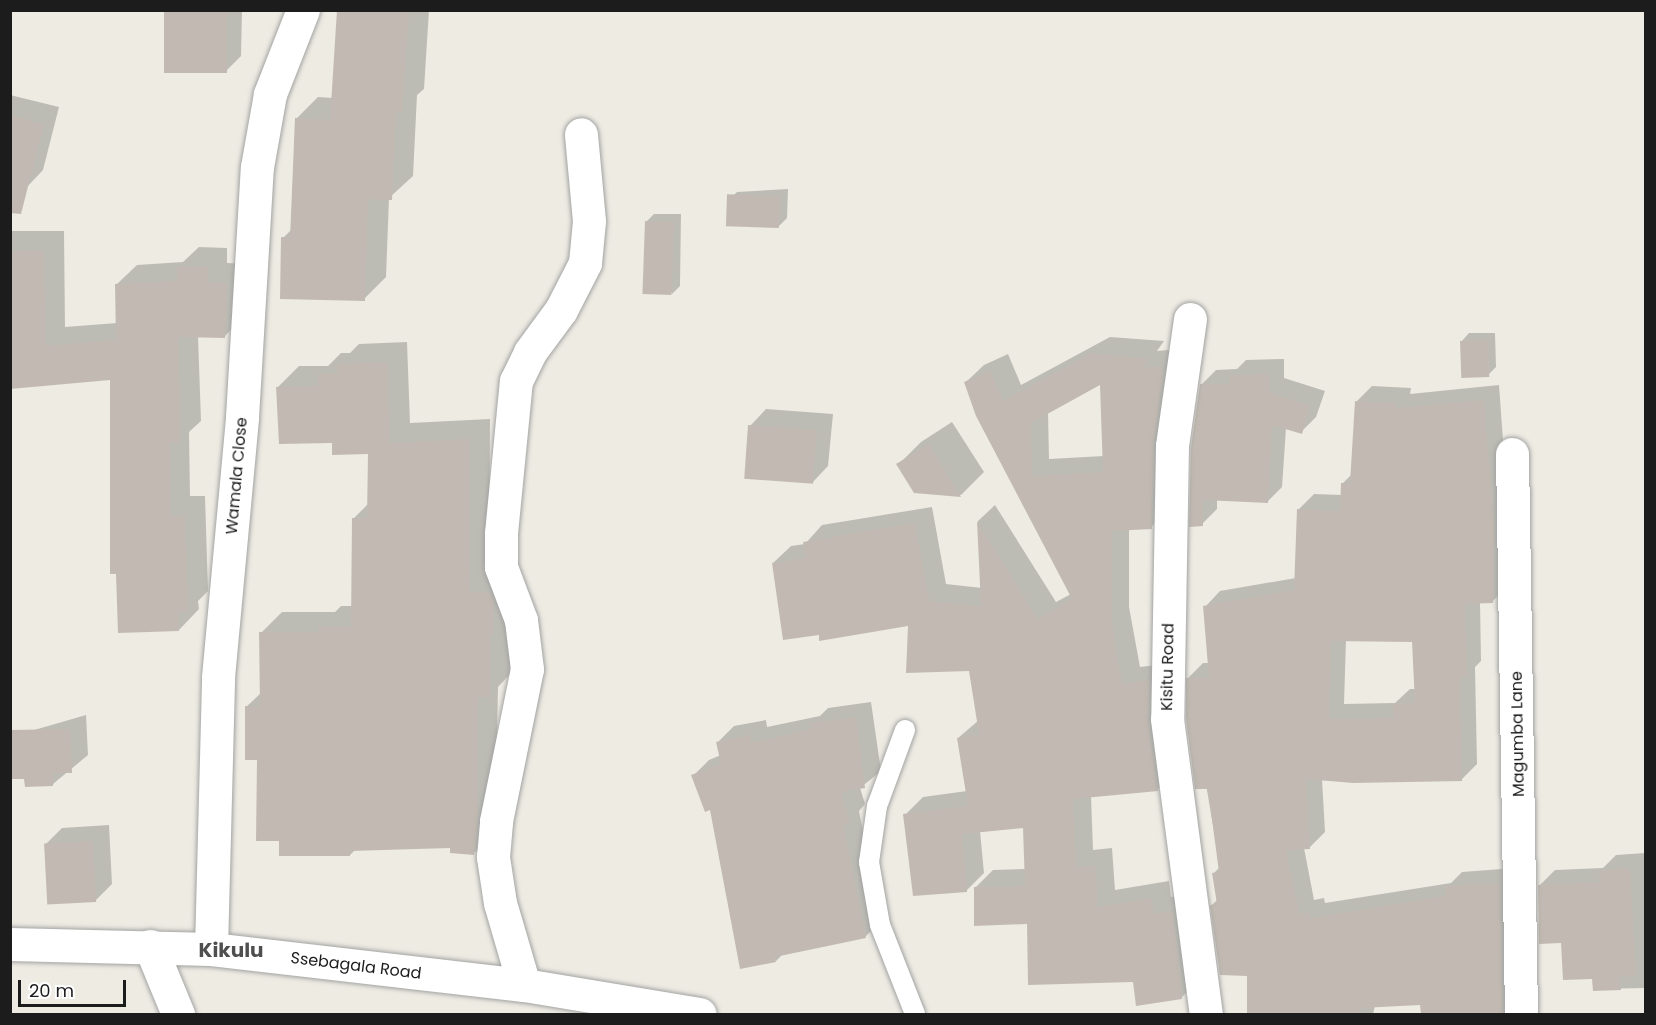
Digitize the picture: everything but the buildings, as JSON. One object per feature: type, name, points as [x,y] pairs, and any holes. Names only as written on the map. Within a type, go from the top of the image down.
[{"type":"street","name":"Wamala Close","points":[[211,949],[218,676],[247,358],[256,167],[270,94],[303,10]]},
{"type":"street","points":[[524,985],[500,903],[493,857],[496,821],[526,669],[521,620],[501,567],[501,533],[516,381],[530,352],[561,310],[585,263],[589,221],[581,134]]},
{"type":"street","name":"Kisitu Road","points":[[1190,319],[1172,446],[1167,719],[1206,1014]]},
{"type":"street","name":"Magumba Lane","points":[[1512,454],[1521,1014]]},
{"type":"street","name":"Ssebagala Road","points":[[10,944],[211,949],[524,985],[590,1006],[700,1014]]},
{"type":"street","points":[[150,946],[178,1014]]},
{"type":"lane","points":[[905,730],[877,806],[869,862],[880,925],[915,1014]]},
{"type":"district","name":"Kikulu","points":[[231,950]]}]
